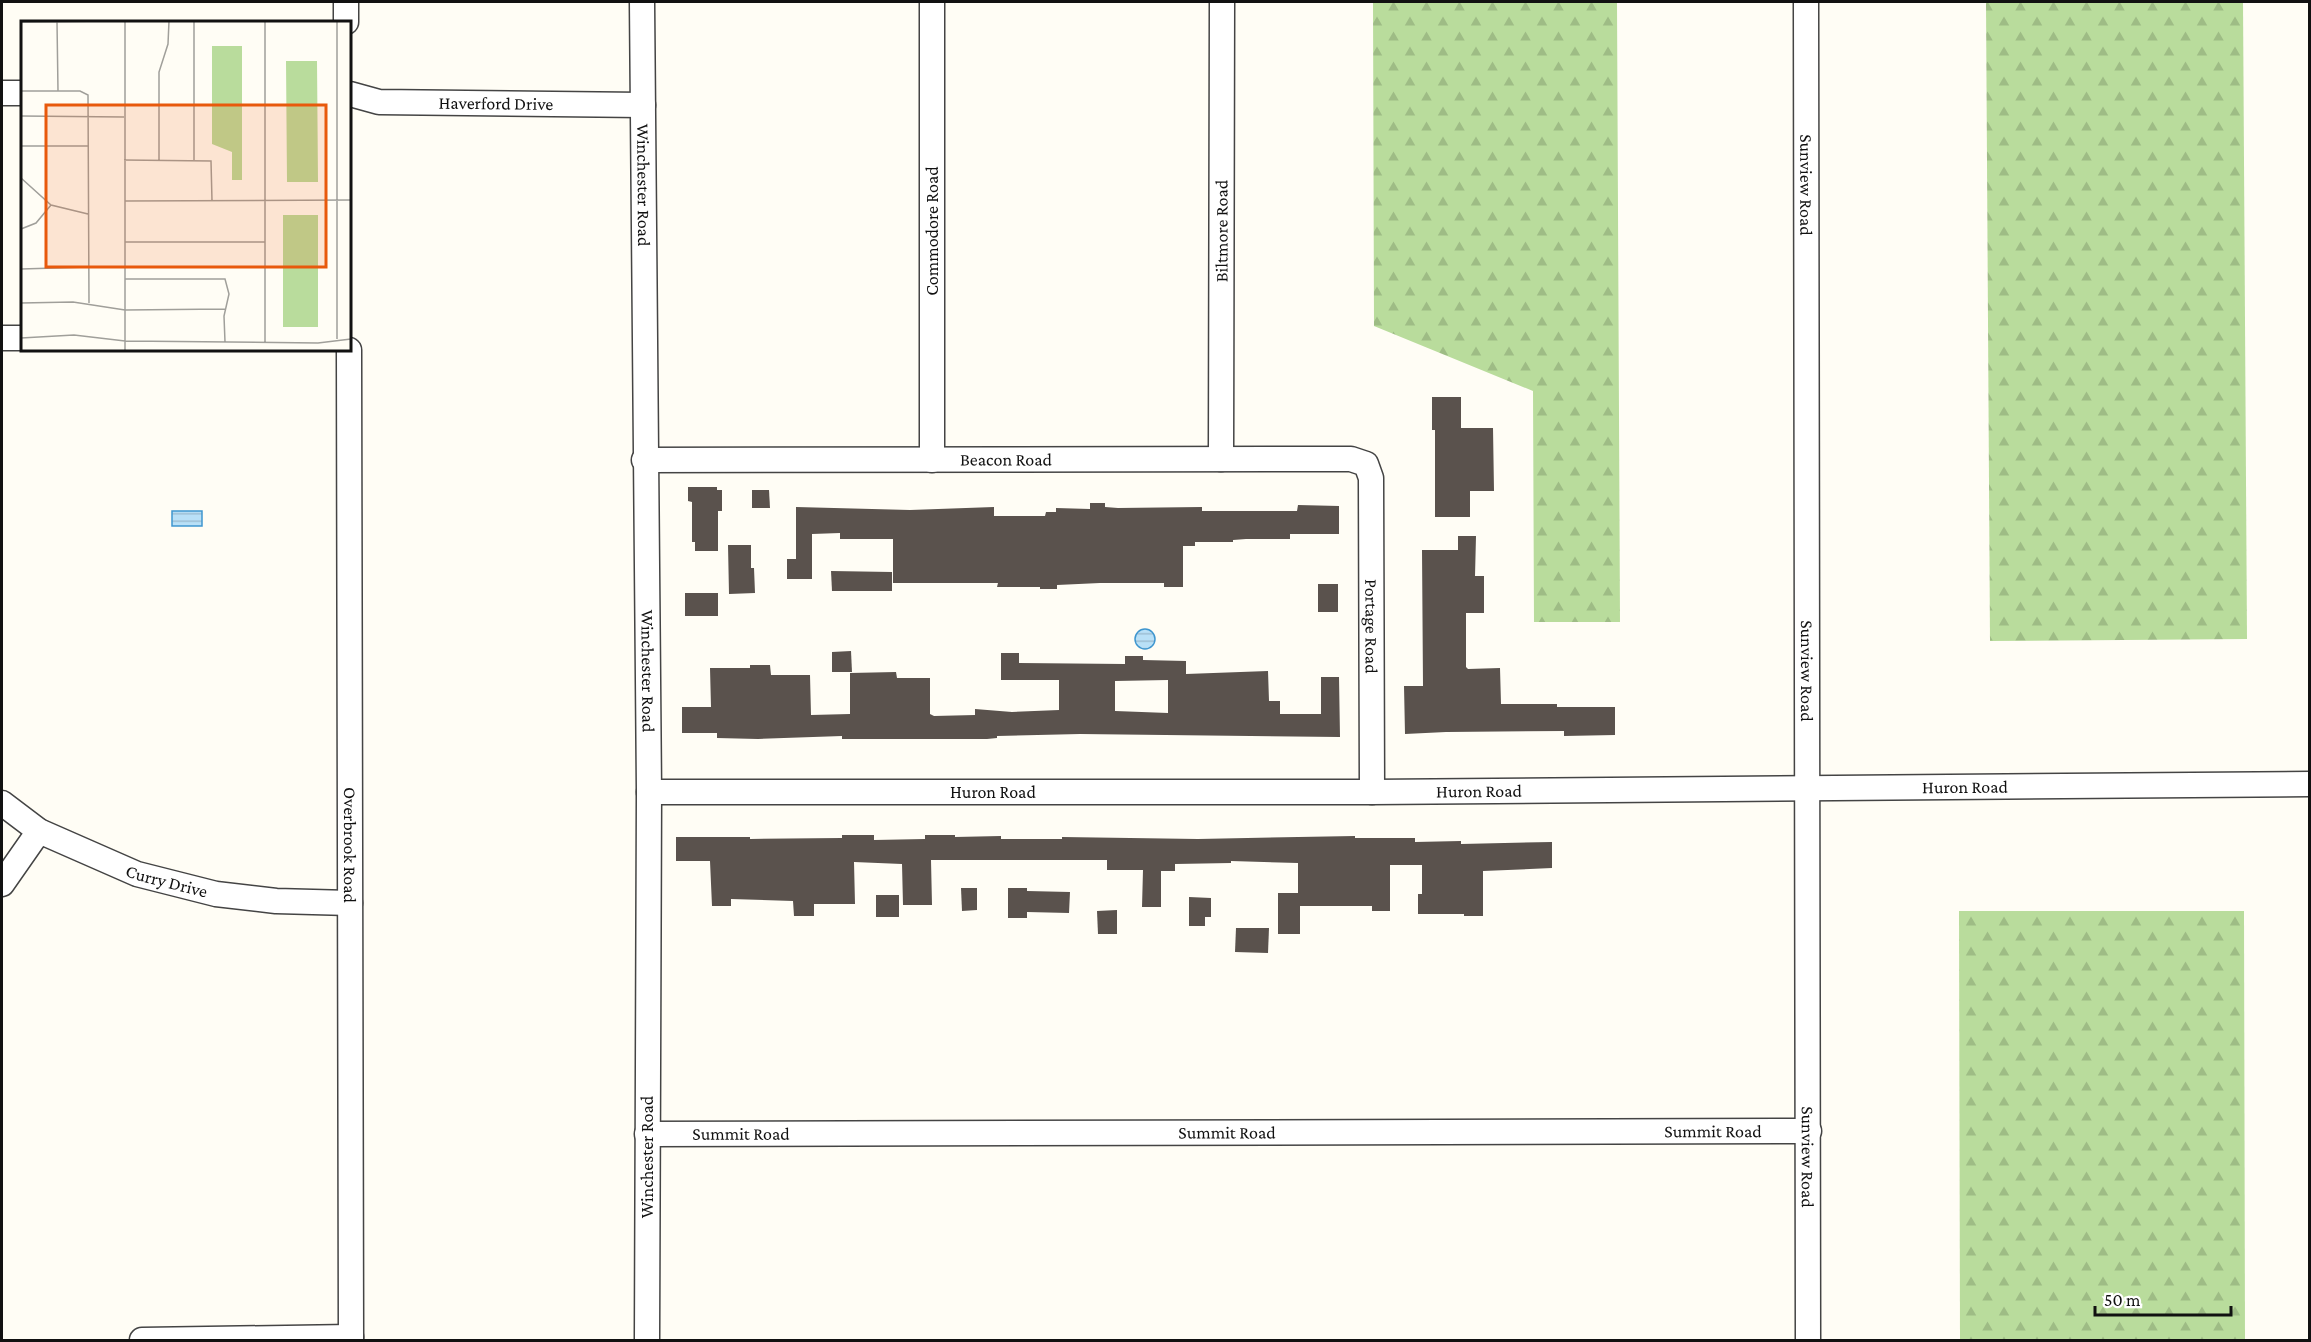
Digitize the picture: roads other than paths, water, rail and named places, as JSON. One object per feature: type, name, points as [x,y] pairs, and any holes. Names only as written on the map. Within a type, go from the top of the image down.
[{"type":"street","points":[[346,2],[346,21]]},
{"type":"street","name":"Winchester Road","points":[[642,2],[644,460],[649,792],[647,1341]]},
{"type":"street","name":"Commodore Road","points":[[932,2],[932,460]]},
{"type":"street","name":"Biltmore Road","points":[[1221,459],[1222,2]]},
{"type":"street","name":"Sunview Road","points":[[1806,2],[1808,1341]]},
{"type":"street","points":[[2,93],[21,93]]},
{"type":"street","name":"Haverford Drive","points":[[351,94],[379,102],[643,105]]},
{"type":"street","points":[[2,338],[21,338]]},
{"type":"street","name":"Overbrook Road","points":[[349,351],[351,1339]]},
{"type":"street","name":"Beacon Road","points":[[644,460],[1351,459],[1366,464]]},
{"type":"street","name":"Portage Road","points":[[1366,464],[1371,478],[1372,792]]},
{"type":"street","name":"Huron Road","points":[[649,792],[1372,792],[2310,784]]},
{"type":"street","name":"Curry Drive","points":[[2,803],[39,831],[137,874],[182,887],[216,894],[276,901],[350,903]]},
{"type":"street","points":[[2,884],[39,831]]},
{"type":"street","name":"Summit Road","points":[[647,1134],[1809,1131]]},
{"type":"street","points":[[142,1341],[351,1339]]},
{"type":"water","points":[[172,511],[202,511],[202,526],[172,526]]},
{"type":"water","points":[[1145,629],[1152,632],[1155,639],[1152,646],[1145,649],[1138,646],[1135,639],[1138,632]]}]
